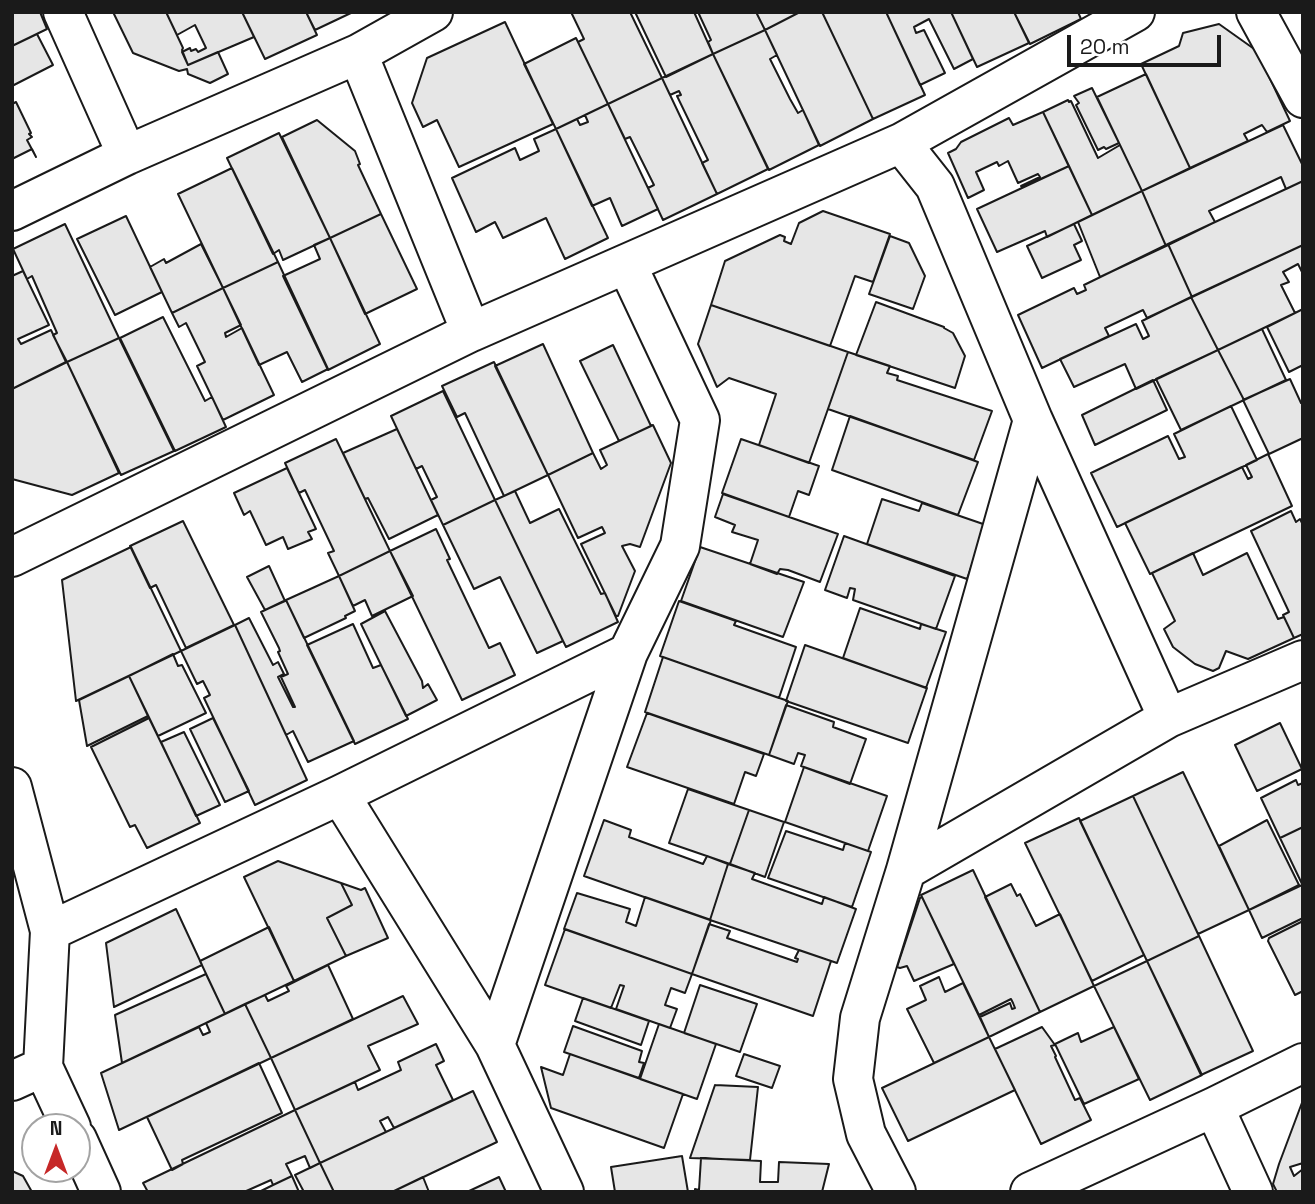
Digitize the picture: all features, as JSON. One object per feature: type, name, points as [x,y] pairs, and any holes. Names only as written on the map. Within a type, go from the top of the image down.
[{"type":"street","points":[[63,12],[127,155]]},
{"type":"street","points":[[12,211],[127,155],[358,54],[433,12]]},
{"type":"street","points":[[12,557],[471,332],[901,142],[1135,12]]},
{"type":"street","points":[[1256,12],[1303,98]]},
{"type":"street","points":[[358,54],[471,332]]},
{"type":"street","points":[[901,142],[935,186],[1033,420],[1168,718]]},
{"type":"street","points":[[495,1045],[628,653],[680,546],[700,420],[627,265]]},
{"type":"street","points":[[896,1192],[866,1135],[853,1079],[860,1018],[906,870],[1033,420]]},
{"type":"street","points":[[50,931],[340,795],[628,653]]},
{"type":"street","points":[[906,870],[1168,718],[1303,660]]},
{"type":"street","points":[[12,788],[50,931],[28,1074],[60,1113]]},
{"type":"street","points":[[340,795],[495,1045],[565,1192]]},
{"type":"street","points":[[1030,1192],[1303,1063]]},
{"type":"street","points":[[1214,1107],[1253,1192]]},
{"type":"street","points":[[91,1169],[102,1192]]},
{"type":"building","points":[[12,12],[40,12],[47,29],[12,46]]},
{"type":"building","points":[[113,12],[166,12],[188,65],[218,52],[228,74],[210,83],[188,74],[187,69],[179,71],[133,53]]},
{"type":"building","points":[[166,12],[242,12],[254,37],[188,65],[182,52],[190,48],[191,51],[196,49],[198,52],[206,48],[195,25],[177,35]]},
{"type":"building","points":[[242,12],[306,12],[317,35],[265,59]]},
{"type":"building","points":[[306,12],[353,12],[315,30]]},
{"type":"building","points":[[571,12],[630,12],[662,78],[608,104],[578,42],[584,39]]},
{"type":"building","points":[[635,12],[694,12],[713,54],[666,77]]},
{"type":"building","points":[[698,12],[756,12],[765,30],[713,54],[708,42],[711,40]]},
{"type":"building","points":[[756,12],[800,12],[765,30]]},
{"type":"building","points":[[800,12],[822,12],[873,119],[820,146],[765,30]]},
{"type":"building","points":[[822,12],[886,12],[925,95],[873,119]]},
{"type":"building","points":[[886,12],[951,12],[973,59],[954,69],[929,19],[914,27],[916,33],[924,30],[945,73],[920,85]]},
{"type":"building","points":[[951,12],[1014,12],[1029,43],[977,67]]},
{"type":"building","points":[[1014,12],[1078,12],[1081,19],[1030,44]]},
{"type":"building","points":[[505,22],[553,124],[459,167],[437,120],[423,127],[412,103],[427,58]]},
{"type":"building","points":[[1219,24],[1257,51],[1290,121],[1267,132],[1262,125],[1244,134],[1248,141],[1190,168],[1141,64],[1179,46],[1183,33]]},
{"type":"building","points":[[765,30],[777,55],[770,59],[798,113],[803,110],[819,145],[769,170],[713,54]]},
{"type":"building","points":[[37,34],[53,65],[12,86],[12,46]]},
{"type":"building","points":[[576,38],[608,104],[556,129],[524,64]]},
{"type":"building","points":[[713,54],[768,169],[717,194],[702,163],[708,160],[677,96],[681,95],[679,91],[670,95],[662,78]]},
{"type":"building","points":[[1146,74],[1190,168],[1142,191],[1097,97]]},
{"type":"building","points":[[662,78],[717,194],[663,220],[648,188],[654,185],[630,137],[625,139],[608,104]]},
{"type":"building","points":[[1092,88],[1119,143],[1106,149],[1104,147],[1098,150],[1076,105],[1079,103],[1074,96]]},
{"type":"building","points":[[1071,101],[1098,158],[1120,145],[1142,191],[1092,215],[1043,112]]},
{"type":"building","points":[[16,102],[31,133],[29,134],[32,137],[27,140],[32,149],[12,159],[12,104]]},
{"type":"building","points":[[608,104],[658,209],[622,226],[610,198],[592,206],[556,129],[577,119],[580,125],[588,122],[585,115]]},
{"type":"building","points":[[1043,112],[1069,166],[1023,187],[1021,186],[1040,177],[1038,174],[1018,183],[1008,161],[999,166],[997,162],[976,172],[984,190],[968,198],[948,153],[956,149],[961,142],[1009,118],[1013,125]]},
{"type":"building","points":[[317,120],[355,151],[360,164],[358,165],[381,214],[330,238],[282,137]]},
{"type":"building","points":[[1283,125],[1303,166],[1303,181],[1286,189],[1281,177],[1209,211],[1215,222],[1166,246],[1142,191]]},
{"type":"building","points":[[556,129],[608,238],[565,259],[546,218],[503,238],[495,222],[476,232],[452,178],[515,148],[520,160],[539,151],[534,139]]},
{"type":"building","points":[[279,133],[330,238],[283,260],[279,250],[273,254],[227,158]]},
{"type":"building","points":[[1069,166],[1092,215],[1047,237],[1045,231],[997,252],[977,209]]},
{"type":"building","points":[[232,168],[278,262],[223,288],[178,194]]},
{"type":"building","points":[[1303,181],[1303,245],[1192,297],[1168,244]]},
{"type":"building","points":[[1142,191],[1166,246],[1100,277],[1078,222]]},
{"type":"building","points":[[823,211],[890,234],[873,282],[855,276],[830,346],[711,305],[725,261],[780,235],[785,237],[784,241],[791,244],[799,223]]},
{"type":"building","points":[[381,214],[417,289],[365,314],[330,238]]},
{"type":"building","points":[[126,216],[162,292],[115,315],[77,239]]},
{"type":"building","points":[[65,224],[119,338],[67,362],[53,335],[57,333],[32,276],[27,279],[13,249]]},
{"type":"building","points":[[1074,224],[1082,241],[1074,245],[1081,260],[1042,278],[1027,246]]},
{"type":"building","points":[[890,236],[909,243],[925,276],[913,309],[869,294]]},
{"type":"building","points":[[330,238],[380,344],[328,370],[283,276],[320,259],[314,245]]},
{"type":"building","points":[[201,244],[223,288],[172,313],[150,267],[164,259],[166,263]]},
{"type":"building","points":[[1168,244],[1192,297],[1147,318],[1143,310],[1105,328],[1109,336],[1042,368],[1018,315],[1074,288],[1077,294],[1086,290],[1084,285]]},
{"type":"building","points":[[1303,245],[1303,274],[1298,264],[1283,272],[1289,282],[1281,285],[1295,313],[1218,350],[1191,297]]},
{"type":"building","points":[[278,262],[328,369],[302,382],[287,352],[259,365],[223,288]]},
{"type":"building","points":[[23,271],[49,325],[18,339],[21,344],[51,330],[66,362],[12,389],[12,276]]},
{"type":"building","points":[[223,288],[241,325],[225,333],[226,337],[242,328],[274,395],[223,420],[197,366],[205,362],[186,323],[179,327],[172,313]]},
{"type":"building","points":[[1191,297],[1218,350],[1136,389],[1125,364],[1074,387],[1060,359],[1136,324],[1143,339],[1149,336],[1142,321]]},
{"type":"building","points":[[876,302],[944,327],[953,333],[965,356],[955,388],[856,355]]},
{"type":"building","points":[[711,305],[848,352],[809,463],[759,445],[776,394],[729,378],[717,387],[698,344]]},
{"type":"building","points":[[1303,309],[1303,365],[1289,372],[1267,327]]},
{"type":"building","points":[[163,317],[205,401],[212,397],[226,427],[175,451],[120,338]]},
{"type":"building","points":[[1262,329],[1286,380],[1244,400],[1218,350]]},
{"type":"building","points":[[119,338],[174,451],[121,475],[67,362]]},
{"type":"building","points":[[543,344],[593,453],[548,475],[495,366]]},
{"type":"building","points":[[613,345],[651,426],[619,441],[580,361]]},
{"type":"building","points":[[1218,350],[1244,400],[1181,430],[1156,379]]},
{"type":"building","points":[[848,352],[890,366],[887,373],[898,376],[897,380],[992,411],[974,460],[828,409]]},
{"type":"building","points":[[67,362],[119,473],[72,495],[12,479],[12,389]]},
{"type":"building","points":[[494,362],[548,475],[504,496],[465,413],[457,417],[442,386]]},
{"type":"building","points":[[1290,379],[1301,403],[1303,402],[1303,438],[1269,454],[1243,400]]},
{"type":"building","points":[[1153,380],[1167,410],[1095,445],[1082,415]]},
{"type":"building","points":[[443,391],[495,500],[443,525],[431,500],[437,497],[422,466],[416,469],[391,416]]},
{"type":"building","points":[[1231,406],[1257,460],[1117,527],[1091,473],[1168,436],[1179,459],[1185,457],[1174,434]]},
{"type":"building","points":[[850,416],[978,462],[958,515],[832,470]]},
{"type":"building","points":[[653,425],[671,463],[640,547],[630,544],[622,546],[635,571],[616,616],[581,544],[605,533],[602,527],[578,538],[548,475],[593,453],[601,469],[607,465],[600,450]]},
{"type":"building","points":[[397,429],[438,515],[389,539],[368,498],[365,499],[343,453]]},
{"type":"building","points":[[336,439],[390,551],[339,576],[328,553],[334,551],[305,490],[299,493],[285,463]]},
{"type":"building","points":[[741,439],[819,466],[809,495],[798,491],[789,517],[722,493]]},
{"type":"building","points":[[1268,454],[1292,506],[1150,574],[1125,523],[1242,467],[1248,479],[1252,477],[1246,465]]},
{"type":"building","points":[[287,468],[316,529],[308,532],[312,539],[288,549],[283,537],[266,545],[250,511],[244,515],[234,493]]},
{"type":"building","points":[[515,491],[530,523],[559,509],[601,594],[605,593],[618,622],[566,647],[495,500]]},
{"type":"building","points":[[723,494],[838,534],[820,582],[788,570],[780,569],[777,574],[750,564],[758,540],[732,532],[735,525],[715,517]]},
{"type":"building","points":[[882,499],[919,511],[922,503],[986,525],[967,579],[867,544]]},
{"type":"building","points":[[495,500],[563,641],[537,653],[500,577],[474,589],[443,525]]},
{"type":"building","points":[[1291,511],[1296,522],[1300,519],[1303,525],[1303,634],[1294,638],[1283,615],[1289,612],[1251,531]]},
{"type":"building","points":[[183,521],[234,625],[186,648],[156,585],[150,588],[130,546]]},
{"type":"building","points":[[436,529],[450,559],[447,560],[489,648],[500,643],[515,675],[462,700],[390,551]]},
{"type":"building","points":[[844,536],[955,576],[936,629],[853,600],[855,589],[850,588],[847,598],[825,590]]},
{"type":"building","points":[[131,547],[181,651],[76,701],[62,580]]},
{"type":"building","points":[[700,547],[804,582],[783,637],[681,601]]},
{"type":"building","points":[[390,551],[413,596],[372,616],[365,600],[353,606],[339,576]]},
{"type":"building","points":[[1193,553],[1203,575],[1247,553],[1278,619],[1284,617],[1294,638],[1248,659],[1226,651],[1219,668],[1213,671],[1195,664],[1173,647],[1164,629],[1175,621],[1152,573]]},
{"type":"building","points":[[269,566],[285,601],[265,610],[247,577]]},
{"type":"building","points":[[339,576],[355,611],[304,638],[286,600]]},
{"type":"building","points":[[286,600],[354,741],[308,762],[293,731],[286,735],[235,625],[249,618],[273,665],[278,662],[284,674],[278,677],[295,707],[281,677],[288,674],[278,652],[279,648],[261,612]]},
{"type":"building","points":[[679,601],[736,621],[734,625],[796,647],[779,698],[660,656]]},
{"type":"building","points":[[860,608],[920,629],[921,624],[946,632],[926,688],[843,658]]},
{"type":"building","points":[[385,611],[422,681],[423,688],[428,684],[437,700],[406,716],[361,624]]},
{"type":"building","points":[[353,624],[373,668],[381,665],[408,719],[355,744],[307,645]]},
{"type":"building","points":[[235,625],[307,780],[255,805],[204,698],[210,695],[203,681],[197,684],[181,651]]},
{"type":"building","points":[[805,645],[927,688],[908,743],[786,701]]},
{"type":"building","points":[[173,654],[178,666],[182,665],[206,713],[158,736],[129,676]]},
{"type":"building","points":[[663,657],[788,701],[769,755],[645,712]]},
{"type":"building","points":[[129,676],[148,716],[87,746],[79,700]]},
{"type":"building","points":[[786,705],[834,722],[833,727],[866,739],[850,784],[801,766],[805,755],[798,753],[794,764],[769,755]]},
{"type":"building","points":[[647,713],[764,754],[756,776],[745,772],[734,804],[627,767]]},
{"type":"building","points":[[149,718],[200,823],[147,848],[135,825],[130,827],[91,747]]},
{"type":"building","points":[[213,718],[249,791],[225,802],[190,729]]},
{"type":"building","points":[[1280,723],[1302,769],[1257,791],[1235,745]]},
{"type":"building","points":[[184,732],[220,805],[196,816],[161,742]]},
{"type":"building","points":[[804,767],[887,796],[868,851],[785,822]]},
{"type":"building","points":[[1183,772],[1249,910],[1198,934],[1133,796]]},
{"type":"building","points":[[1296,780],[1298,785],[1303,783],[1303,827],[1280,838],[1261,798]]},
{"type":"building","points":[[688,789],[749,810],[730,864],[669,843]]},
{"type":"building","points":[[1133,796],[1199,936],[1147,961],[1080,821]]},
{"type":"building","points":[[749,810],[784,822],[765,877],[730,864]]},
{"type":"building","points":[[1079,818],[1144,955],[1092,981],[1025,843]]},
{"type":"building","points":[[604,820],[631,830],[629,837],[703,864],[707,856],[728,864],[710,920],[584,876]]},
{"type":"building","points":[[1267,820],[1299,885],[1249,910],[1219,846]]},
{"type":"building","points":[[1303,827],[1303,886],[1280,838]]},
{"type":"building","points":[[786,831],[843,850],[845,843],[871,852],[852,907],[768,878]]},
{"type":"building","points":[[278,861],[341,883],[352,905],[327,918],[346,956],[294,981],[244,877]]},
{"type":"building","points":[[728,864],[755,873],[752,879],[822,904],[824,897],[856,909],[837,963],[710,920]]},
{"type":"building","points":[[973,870],[1040,1012],[989,1037],[980,1017],[1010,1003],[1012,1009],[1015,1008],[1013,1003],[1011,999],[979,1015],[921,895]]},
{"type":"building","points":[[341,883],[361,890],[365,888],[388,938],[346,956],[327,918],[352,905]]},
{"type":"building","points":[[1011,884],[1017,896],[1020,894],[1036,926],[1060,914],[1094,986],[1040,1012],[985,897]]},
{"type":"building","points":[[1302,885],[1303,918],[1262,938],[1249,910]]},
{"type":"building","points":[[577,893],[630,909],[626,922],[636,926],[645,897],[711,920],[692,974],[564,929]]},
{"type":"building","points":[[922,897],[954,964],[914,981],[907,966],[897,967]]},
{"type":"building","points":[[176,909],[202,965],[114,1007],[106,943]]},
{"type":"building","points":[[1303,921],[1303,991],[1295,995],[1268,941],[1269,938]]},
{"type":"building","points":[[709,924],[730,931],[727,938],[797,962],[798,959],[795,958],[799,950],[831,961],[813,1016],[692,974]]},
{"type":"building","points":[[269,927],[294,981],[225,1014],[200,961]]},
{"type":"building","points":[[565,929],[692,974],[685,993],[671,988],[665,1005],[677,1009],[670,1028],[616,1009],[624,986],[620,985],[611,1008],[545,985]]},
{"type":"building","points":[[1199,936],[1253,1051],[1201,1075],[1147,961]]},
{"type":"building","points":[[1147,961],[1202,1075],[1150,1100],[1094,986]]},
{"type":"building","points":[[328,965],[353,1019],[271,1058],[245,1004],[265,995],[268,1001],[289,991],[286,986]]},
{"type":"building","points":[[206,974],[225,1014],[122,1063],[115,1015]]},
{"type":"building","points":[[939,977],[945,992],[963,983],[989,1037],[934,1063],[907,1009],[926,1000],[920,986]]},
{"type":"building","points":[[700,985],[757,1004],[740,1052],[684,1033]]},
{"type":"building","points":[[403,996],[418,1024],[368,1046],[380,1070],[295,1110],[271,1058]]},
{"type":"building","points":[[583,998],[649,1021],[641,1045],[575,1021]]},
{"type":"building","points":[[245,1004],[271,1058],[119,1130],[101,1073],[199,1027],[203,1035],[210,1032],[206,1023]]},
{"type":"building","points":[[659,1024],[716,1044],[697,1099],[640,1079]]},
{"type":"building","points":[[573,1026],[642,1051],[639,1062],[644,1063],[639,1078],[564,1052]]},
{"type":"building","points":[[1042,1027],[1055,1045],[1051,1046],[1075,1100],[1080,1098],[1091,1120],[1041,1144],[995,1049]]},
{"type":"building","points":[[1114,1027],[1139,1079],[1084,1104],[1055,1044],[1078,1033],[1081,1042]]},
{"type":"building","points":[[989,1037],[1015,1090],[908,1141],[882,1088]]},
{"type":"building","points":[[436,1044],[444,1061],[436,1065],[453,1100],[394,1128],[388,1117],[380,1121],[386,1132],[320,1163],[295,1110],[355,1082],[358,1090],[401,1070],[398,1062]]},
{"type":"building","points":[[570,1054],[683,1094],[664,1148],[551,1108],[541,1067],[563,1075]]},
{"type":"building","points":[[744,1054],[780,1066],[772,1088],[736,1076]]},
{"type":"building","points":[[259,1063],[282,1113],[182,1160],[183,1164],[172,1170],[147,1117]]},
{"type":"building","points":[[715,1085],[758,1087],[750,1160],[690,1158]]},
{"type":"building","points":[[473,1091],[497,1142],[392,1192],[334,1192],[320,1163]]},
{"type":"building","points":[[1303,1100],[1303,1163],[1290,1167],[1294,1176],[1303,1169],[1303,1192],[1277,1192],[1273,1184]]},
{"type":"building","points":[[295,1110],[320,1163],[310,1168],[305,1156],[286,1164],[292,1176],[273,1185],[271,1180],[244,1192],[148,1192],[143,1183]]},
{"type":"building","points":[[682,1156],[688,1192],[615,1192],[611,1167]]},
{"type":"building","points":[[701,1158],[761,1161],[760,1182],[778,1182],[779,1162],[829,1164],[822,1192],[695,1192],[695,1189],[699,1190]]},
{"type":"building","points":[[320,1163],[334,1192],[304,1192],[295,1175]]},
{"type":"building","points":[[12,1171],[21,1175],[21,1183],[27,1183],[32,1192],[12,1192]]},
{"type":"building","points":[[292,1176],[299,1192],[259,1192],[273,1185]]},
{"type":"building","points":[[423,1177],[429,1192],[392,1192]]},
{"type":"building","points":[[499,1177],[506,1192],[467,1192]]}]
